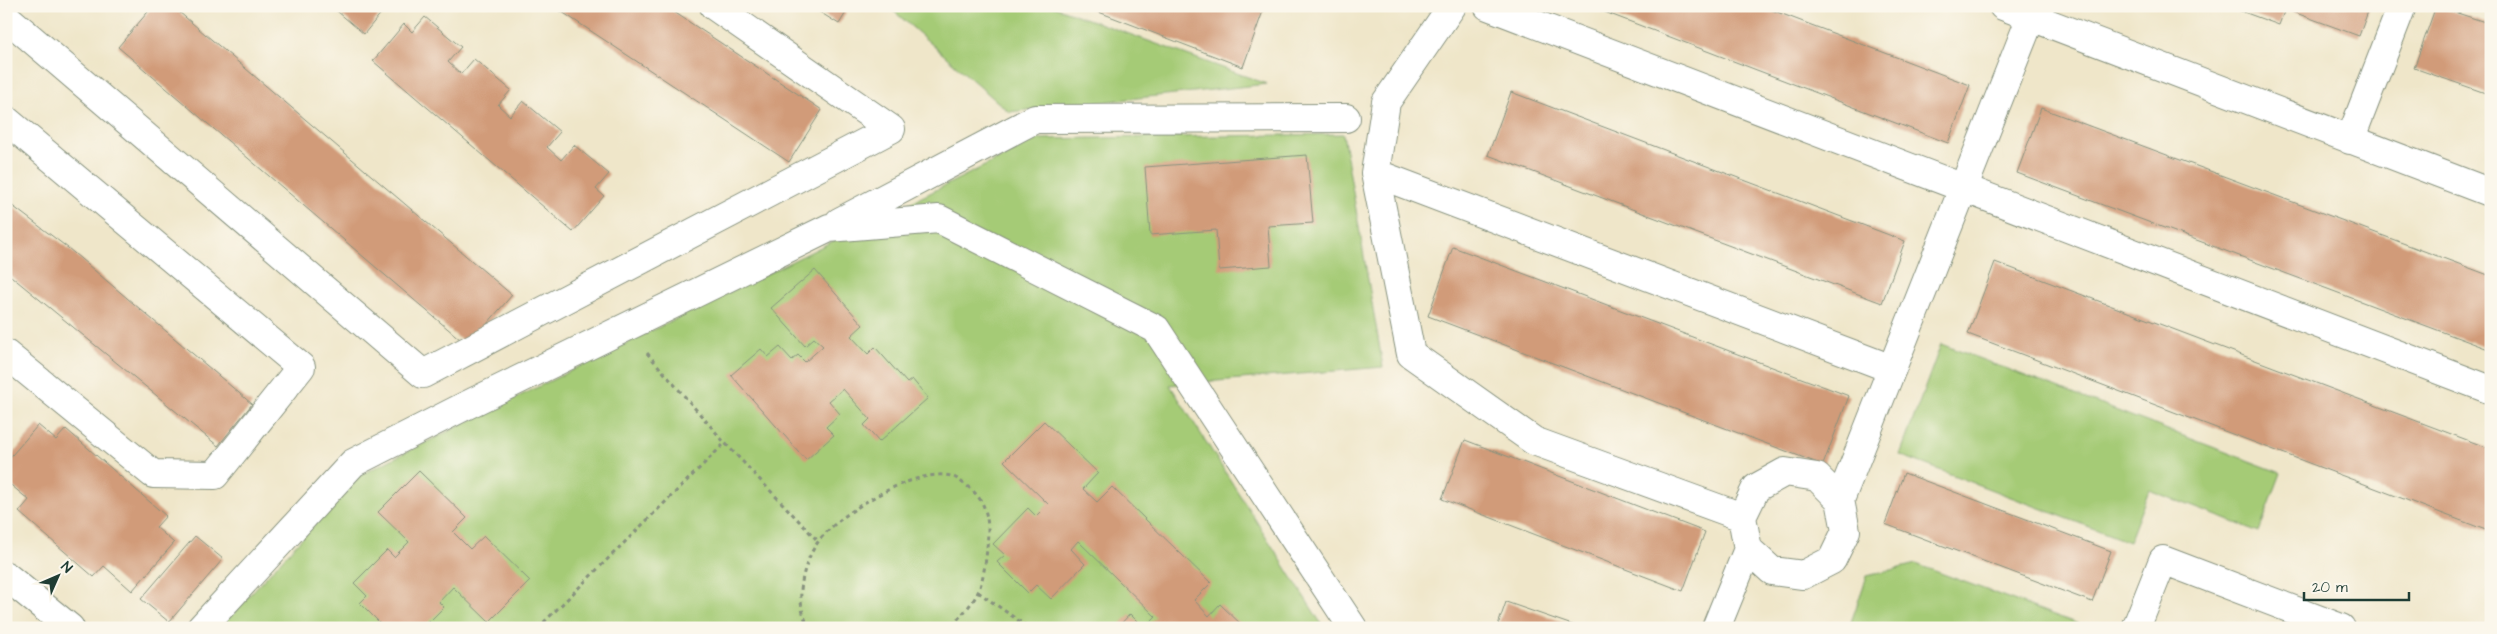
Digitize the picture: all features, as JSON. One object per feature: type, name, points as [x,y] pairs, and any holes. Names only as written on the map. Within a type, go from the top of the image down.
[{"type":"street","points":[[6,17],[423,374],[891,129],[714,6]]},
{"type":"street","points":[[1452,6],[1386,102],[1375,173],[1411,354],[1534,441],[1742,517]]},
{"type":"street","points":[[1488,6],[2491,390]]},
{"type":"street","points":[[2002,6],[2491,193]]},
{"type":"street","points":[[2350,140],[2402,6]]},
{"type":"street","points":[[1748,549],[1772,571],[1803,575],[1832,560],[1846,531],[1840,500],[2031,17]]},
{"type":"street","points":[[201,628],[353,464],[829,228],[1035,119],[1346,118]]},
{"type":"street","points":[[6,120],[301,367],[215,475],[153,474],[6,354]]},
{"type":"street","points":[[1375,173],[1892,369]]},
{"type":"street","points":[[829,228],[939,219],[1156,329],[1353,628]]},
{"type":"street","points":[[1716,628],[1748,549],[1742,517],[1756,488],[1785,472],[1817,477],[1840,500]]},
{"type":"street","points":[[2136,628],[2163,560],[2341,628]]},
{"type":"street","points":[[6,576],[70,628]]},
{"type":"path","points":[[625,328],[725,443],[818,541]]},
{"type":"path","points":[[538,628],[725,443]]},
{"type":"path","points":[[810,628],[800,600],[804,570],[818,541],[836,524],[882,494],[913,480],[935,476],[954,477],[976,493],[986,510],[987,550],[978,592],[950,628]]},
{"type":"path","points":[[978,592],[1028,628]]},
{"type":"green space","points":[[888,6],[1052,6],[1267,84],[1009,112]]},
{"type":"green space","points":[[1343,134],[1383,367],[1170,385],[1324,628],[219,628],[360,475],[1039,139]]},
{"type":"green space","points":[[1941,344],[2281,473],[2259,532],[2149,490],[2129,542],[1900,455]]},
{"type":"green space","points":[[1916,564],[2089,628],[1849,628],[1867,576]]},
{"type":"building","points":[[153,6],[172,6],[512,295],[468,346],[118,47]]},
{"type":"building","points":[[331,6],[387,6],[364,34]]},
{"type":"building","points":[[553,6],[665,6],[822,110],[789,162]]},
{"type":"building","points":[[810,6],[850,6],[839,24]]},
{"type":"building","points":[[1083,6],[1250,6],[1263,11],[1243,67]]},
{"type":"building","points":[[1589,6],[1761,6],[1970,85],[1948,143]]},
{"type":"building","points":[[2227,6],[2370,6],[2359,36],[2285,9],[2279,25]]},
{"type":"building","points":[[2436,6],[2491,24],[2491,95],[2414,68]]},
{"type":"building","points":[[425,17],[461,47],[448,62],[461,74],[474,59],[511,90],[498,105],[510,116],[523,101],[560,132],[547,147],[561,160],[574,145],[609,174],[596,189],[604,196],[573,232],[373,61],[404,24],[412,32]]},
{"type":"building","points":[[1511,92],[1905,241],[1882,303],[1488,155]]},
{"type":"building","points":[[2041,108],[2491,276],[2491,350],[2017,173]]},
{"type":"building","points":[[1307,155],[1313,223],[1268,226],[1271,266],[1219,270],[1216,230],[1150,235],[1145,167]]},
{"type":"building","points":[[6,201],[68,248],[252,404],[218,446],[6,272]]},
{"type":"building","points":[[1453,247],[1849,396],[1823,465],[1428,316]]},
{"type":"building","points":[[1995,262],[2491,449],[2491,532],[1968,334]]},
{"type":"building","points":[[815,270],[863,325],[851,336],[868,354],[875,347],[907,383],[912,379],[928,398],[879,442],[864,425],[870,419],[843,389],[829,401],[840,414],[826,427],[834,435],[806,460],[731,375],[761,349],[768,357],[780,347],[792,360],[798,355],[805,362],[823,346],[814,338],[805,346],[771,308]]},
{"type":"building","points":[[1044,421],[1098,473],[1083,489],[1097,502],[1112,487],[1211,583],[1194,600],[1209,616],[1220,604],[1245,628],[1145,628],[1156,617],[1078,541],[1071,549],[1085,564],[1051,599],[1036,585],[1028,593],[997,562],[1005,555],[993,544],[1028,508],[1036,516],[1048,504],[1004,461]]},
{"type":"building","points":[[38,425],[56,440],[66,429],[166,516],[156,527],[174,543],[132,591],[104,566],[94,577],[19,512],[29,500],[6,481],[6,462]]},
{"type":"building","points":[[1465,440],[1705,532],[1683,591],[1442,499]]},
{"type":"building","points":[[419,471],[467,518],[453,532],[470,549],[484,536],[530,581],[489,622],[453,587],[439,602],[444,607],[423,628],[385,628],[360,603],[367,596],[354,583],[387,550],[394,557],[409,542],[378,512]]},
{"type":"building","points":[[1904,473],[2111,551],[2092,602],[1885,524]]},
{"type":"building","points":[[195,536],[223,559],[169,622],[141,599]]},
{"type":"building","points":[[1506,602],[1578,627],[1578,628],[1497,628]]},
{"type":"building","points":[[1130,614],[1144,628],[1117,628]]}]
